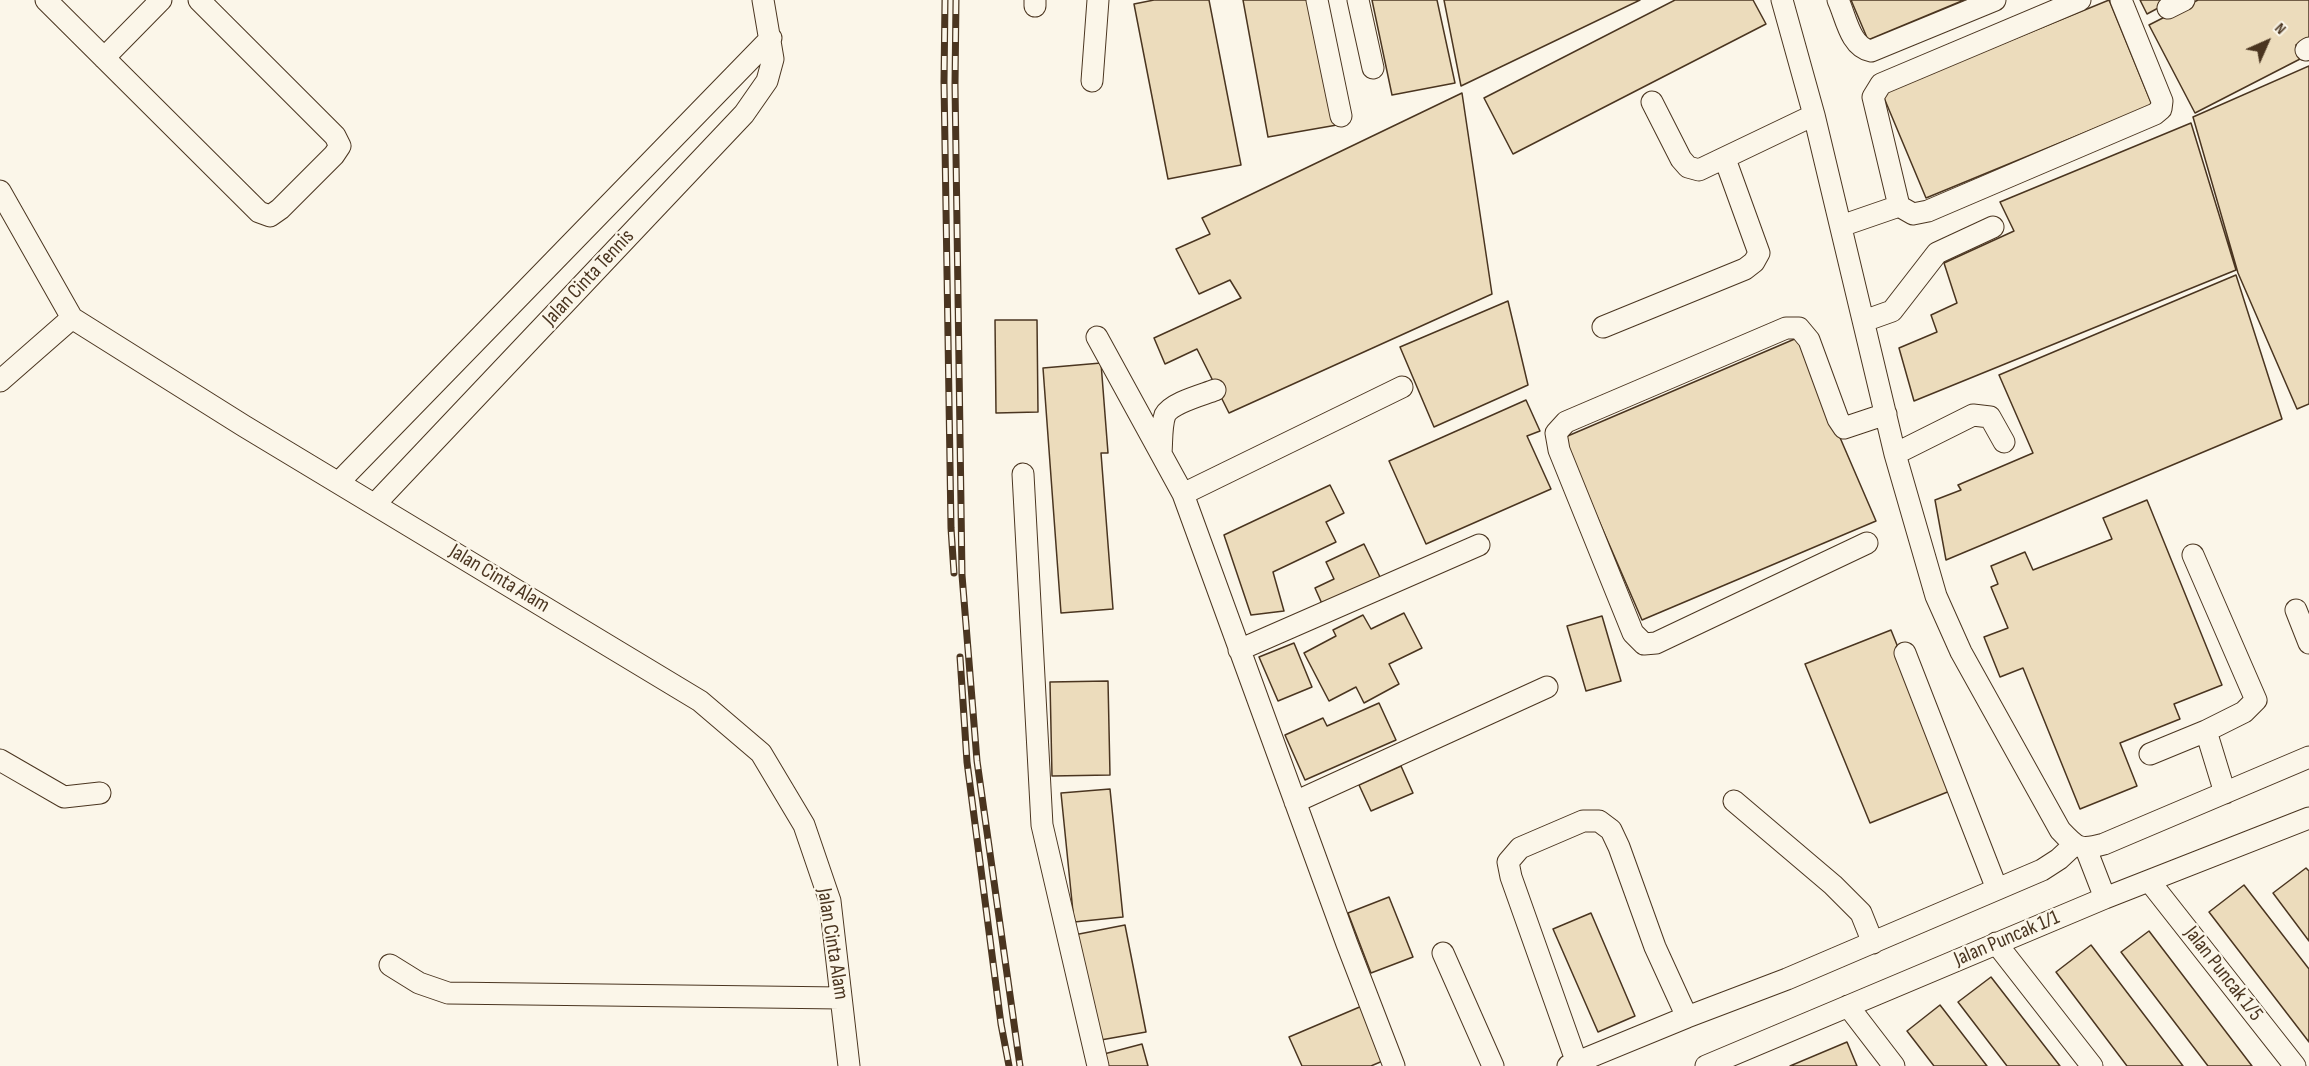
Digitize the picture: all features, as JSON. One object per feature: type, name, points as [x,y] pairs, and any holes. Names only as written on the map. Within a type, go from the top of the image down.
[{"type":"street","points":[[46,0],[259,212],[270,216],[280,209],[334,155],[340,146],[335,136],[200,0]]},
{"type":"street","points":[[104,58],[161,0]]},
{"type":"street","name":"Jalan Cinta Tennis","points":[[375,504],[744,114],[767,81],[773,59],[763,0]]},
{"type":"street","points":[[1092,81],[1098,0]]},
{"type":"street","points":[[1317,0],[1341,116]]},
{"type":"street","points":[[1359,0],[1373,68]]},
{"type":"street","points":[[1782,0],[1814,116],[1895,454],[1936,596],[1961,652],[2060,830],[2080,847],[2105,898]]},
{"type":"street","points":[[1839,0],[1856,44],[1863,50],[1871,51],[1995,0]]},
{"type":"street","points":[[2080,0],[1881,84],[1873,97],[1899,206],[1913,214],[1928,211],[2155,114],[2161,109],[2162,101],[2121,0]]},
{"type":"street","name":"Jalan Cinta Tennis","points":[[339,482],[771,38]]},
{"type":"street","points":[[719,92],[744,114]]},
{"type":"street","points":[[1652,102],[1681,159],[1688,167],[1699,170],[1814,116]]},
{"type":"street","points":[[1603,327],[1745,269],[1754,262],[1759,253],[1725,159]]},
{"type":"street","name":"Jalan Cinta Alam","points":[[0,191],[72,318],[214,407],[700,701],[760,753],[804,825],[830,901],[849,1066]]},
{"type":"street","points":[[1841,226],[1899,206]]},
{"type":"street","points":[[1864,321],[1892,311],[1937,253],[1993,227]]},
{"type":"street","points":[[0,381],[72,318]]},
{"type":"street","points":[[1867,543],[1656,643],[1644,644],[1633,633],[1559,450],[1556,433],[1566,422],[1786,328],[1799,328],[1809,340],[1838,419],[1844,428],[1886,414]]},
{"type":"street","points":[[1097,336],[1183,494],[1347,944],[1394,1066]]},
{"type":"street","points":[[1183,494],[1402,387]]},
{"type":"street","points":[[1161,453],[1164,417],[1167,412],[1173,406],[1215,390]]},
{"type":"street","points":[[1895,454],[1973,415],[1990,417],[2004,442]]},
{"type":"street","points":[[1023,474],[1042,825],[1098,1066]]},
{"type":"street","points":[[1239,650],[1479,545]]},
{"type":"street","points":[[2150,753],[2206,731],[2244,712],[2256,700],[2193,555]]},
{"type":"street","points":[[2296,610],[2309,643]]},
{"type":"street","points":[[1905,653],[1997,889]]},
{"type":"street","points":[[1295,802],[1547,687]]},
{"type":"street","points":[[2206,731],[2225,793]]},
{"type":"street","points":[[1687,1017],[1654,947],[1611,830],[1599,821],[1583,821],[1520,848],[1508,862],[1511,877],[1573,1064],[1874,943],[2042,870],[2080,847],[2104,844],[2309,757]]},
{"type":"street","points":[[0,760],[64,797],[100,792]]},
{"type":"street","points":[[1734,801],[1833,885],[1861,913],[1874,943]]},
{"type":"street","name":"Jalan Puncak 1/1","points":[[1706,1066],[2105,898],[2306,823]]},
{"type":"street","name":"Jalan Puncak 1/5","points":[[2150,882],[2295,1066]]},
{"type":"street","points":[[1996,944],[2092,1066]]},
{"type":"street","points":[[1443,952],[1493,1066]]},
{"type":"street","points":[[390,965],[419,983],[448,993],[840,998]]},
{"type":"street","points":[[1848,1006],[1894,1066]]},
{"type":"building","points":[[1154,0],[1209,0],[1241,165],[1168,179],[1134,4]]},
{"type":"building","points":[[1243,0],[1314,0],[1337,125],[1268,137]]},
{"type":"building","points":[[1372,0],[1437,0],[1455,83],[1392,95]]},
{"type":"building","points":[[1444,0],[1640,0],[1461,86]]},
{"type":"building","points":[[1675,0],[1753,0],[1766,24],[1513,154],[1484,98]]},
{"type":"building","points":[[1851,0],[1964,0],[1868,40]]},
{"type":"building","points":[[2109,0],[2152,105],[1926,198],[1882,93]]},
{"type":"building","points":[[2140,0],[2173,0],[2147,14]]},
{"type":"building","points":[[2198,0],[2309,0],[2309,38],[2296,45],[2302,58],[2195,113],[2149,25]]},
{"type":"building","points":[[2309,66],[2309,404],[2297,409],[2238,273],[2193,117]]},
{"type":"building","points":[[1462,93],[1492,294],[1229,413],[1197,349],[1165,364],[1154,338],[1241,298],[1230,280],[1199,294],[1176,249],[1210,234],[1202,218]]},
{"type":"building","points":[[2191,123],[2236,270],[1914,401],[1899,348],[1937,332],[1931,315],[1957,303],[1944,263],[2014,231],[2000,202]]},
{"type":"building","points":[[2236,275],[2282,419],[1946,560],[1935,500],[1961,490],[1958,485],[2033,453],[1999,375]]},
{"type":"building","points":[[1508,301],[1528,385],[1434,427],[1400,347]]},
{"type":"building","points":[[995,320],[1037,320],[1038,412],[996,413]]},
{"type":"building","points":[[1797,338],[1876,521],[1642,620],[1563,438]]},
{"type":"building","points":[[1101,363],[1108,453],[1101,453],[1113,609],[1061,613],[1043,368]]},
{"type":"building","points":[[1526,400],[1540,431],[1527,436],[1551,489],[1426,544],[1389,461]]},
{"type":"building","points":[[1330,485],[1344,513],[1326,522],[1336,542],[1273,572],[1284,611],[1251,615],[1224,535]]},
{"type":"building","points":[[2147,500],[2222,685],[2174,704],[2180,719],[2120,743],[2137,786],[2080,809],[2023,668],[2000,677],[1984,637],[2008,628],[1991,587],[1998,584],[1991,566],[2025,552],[2033,570],[2112,539],[2103,518]]},
{"type":"building","points":[[1364,544],[1381,579],[1323,606],[1315,588],[1334,579],[1326,562]]},
{"type":"building","points":[[1404,613],[1422,648],[1389,664],[1399,684],[1364,703],[1356,687],[1329,701],[1304,653],[1336,636],[1333,630],[1363,615],[1371,629]]},
{"type":"building","points":[[1602,616],[1621,681],[1586,691],[1567,626]]},
{"type":"building","points":[[1891,630],[1955,789],[1870,823],[1805,664]]},
{"type":"building","points":[[1294,643],[1312,687],[1278,701],[1259,657]]},
{"type":"building","points":[[1108,681],[1110,775],[1052,776],[1050,682]]},
{"type":"building","points":[[1379,703],[1396,740],[1305,780],[1285,735],[1323,718],[1327,726]]},
{"type":"building","points":[[1401,766],[1413,793],[1371,811],[1359,785]]},
{"type":"building","points":[[1110,789],[1123,917],[1074,922],[1061,793]]},
{"type":"building","points":[[2306,868],[2309,871],[2309,941],[2273,893]]},
{"type":"building","points":[[2244,885],[2309,969],[2309,1042],[2209,912]]},
{"type":"building","points":[[1389,897],[1413,957],[1371,973],[1348,913]]},
{"type":"building","points":[[1591,913],[1635,1016],[1598,1032],[1553,929]]},
{"type":"building","points":[[1125,925],[1146,1032],[1095,1041],[1074,935]]},
{"type":"building","points":[[2149,931],[2252,1066],[2208,1066],[2121,952]]},
{"type":"building","points":[[2091,945],[2183,1066],[2127,1066],[2056,972]]},
{"type":"building","points":[[1991,977],[2060,1066],[2007,1066],[1958,1002]]},
{"type":"building","points":[[1940,1005],[1987,1066],[1934,1066],[1907,1031]]},
{"type":"building","points":[[1362,1006],[1385,1060],[1371,1066],[1302,1066],[1289,1037]]},
{"type":"building","points":[[1847,1042],[1857,1066],[1790,1066]]},
{"type":"building","points":[[1142,1044],[1148,1066],[1107,1066],[1104,1054]]},
{"type":"railway","points":[[945,0],[944,82],[951,528],[954,573]]},
{"type":"railway","points":[[956,0],[955,85],[962,575],[977,761],[1020,1066]]},
{"type":"railway","points":[[960,657],[967,762],[1001,1024],[1009,1066]]}]
